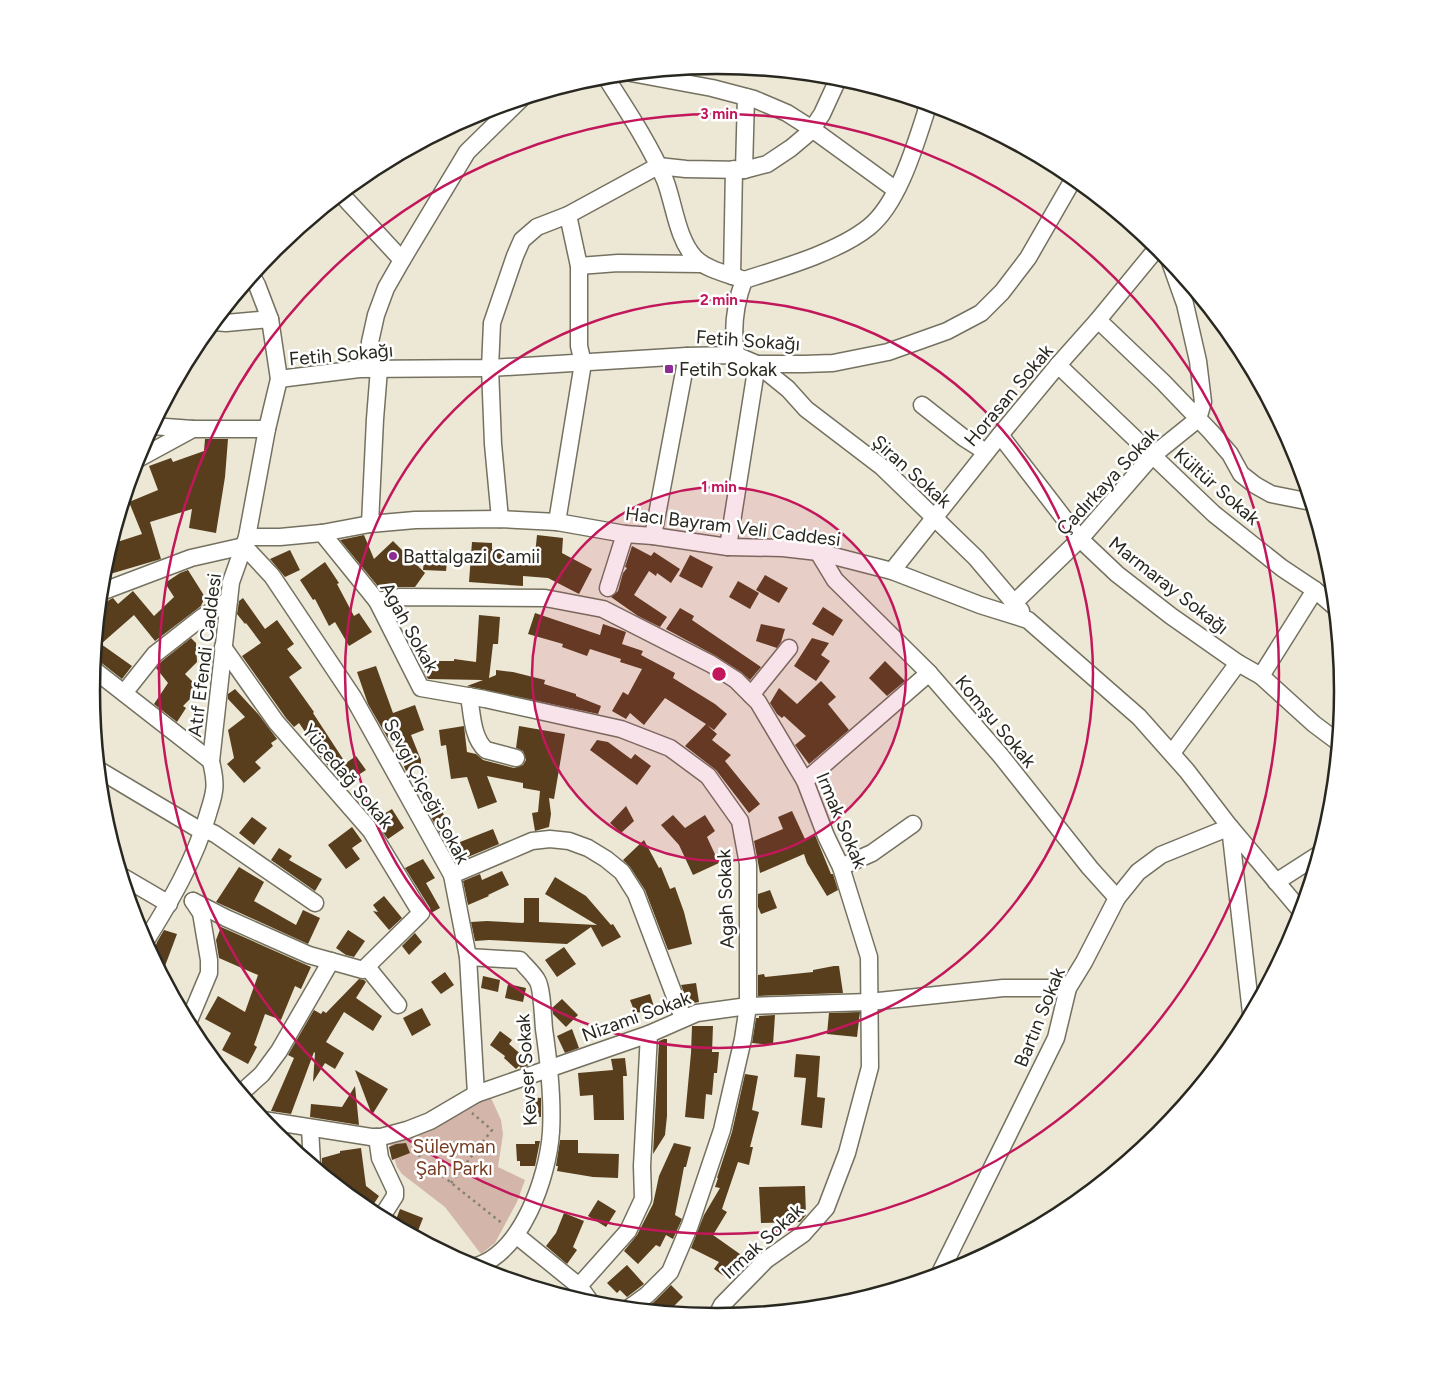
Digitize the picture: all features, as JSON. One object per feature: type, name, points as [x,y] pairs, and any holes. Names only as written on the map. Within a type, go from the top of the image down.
[{"type":"street","points":[[651,78],[712,88],[746,97],[787,113],[896,190]]},
{"type":"street","points":[[610,84],[658,166],[665,180],[685,241],[693,256],[701,264]]},
{"type":"street","points":[[500,519],[493,444],[490,368],[492,323],[522,240],[537,227],[568,215],[658,166],[686,169],[739,169],[767,164],[791,148],[812,129],[822,114],[835,86]]},
{"type":"street","points":[[736,355],[733,337],[738,278],[739,169],[746,97]]},
{"type":"street","points":[[370,524],[375,419],[375,369],[370,342],[376,315],[386,288],[467,152],[509,111]]},
{"type":"street","points":[[579,266],[618,263],[701,264],[738,278],[797,262],[850,240],[871,226],[890,202],[913,152],[926,111]]},
{"type":"street","name":"Fetih Sokağı","points":[[279,379],[375,369],[490,368],[687,356],[736,355],[758,364],[833,363],[888,352],[947,331],[981,313],[1002,292],[1028,258],[1070,185]]},
{"type":"street","points":[[345,198],[402,260]]},
{"type":"street","points":[[557,522],[583,363],[579,346],[579,266],[568,215]]},
{"type":"street","name":"Horasan Sokak","points":[[892,571],[986,452],[1152,254]]},
{"type":"street","points":[[1176,279],[1185,304],[1198,361],[1203,402],[1198,419]]},
{"type":"street","name":"Atıf Efendi Caddesi","points":[[150,934],[169,904],[203,831],[214,792],[214,776],[211,761],[231,582],[245,541],[279,379],[270,319],[256,281]]},
{"type":"street","points":[[222,323],[270,319]]},
{"type":"street","points":[[1098,320],[1198,419],[1230,454],[1241,474],[1254,485],[1271,494],[1303,498]]},
{"type":"street","points":[[653,536],[687,356]]},
{"type":"street","points":[[728,547],[758,364]]},
{"type":"street","name":"Şiran Sokak","points":[[758,364],[788,389],[806,409],[882,466],[976,558],[1028,620]]},
{"type":"street","name":"Kültür Sokak","points":[[1058,365],[1214,514],[1282,568],[1327,600]]},
{"type":"street","points":[[922,405],[964,438],[986,452]]},
{"type":"street","name":"Çadırkaya Sokak","points":[[1014,603],[1080,539],[1152,456],[1198,419]]},
{"type":"street","points":[[159,426],[267,429]]},
{"type":"street","points":[[148,453],[193,428]]},
{"type":"street","name":"Marmaray Sokağı","points":[[1000,435],[1080,539],[1117,574],[1238,664],[1261,676],[1314,724],[1332,738]]},
{"type":"street","name":"Hacı Bayram Veli Caddesi","points":[[109,589],[191,558],[245,541],[322,533],[370,524],[414,520],[500,519],[557,522],[625,534],[653,536],[728,547],[782,548],[818,552],[892,571],[980,605],[1028,620],[1139,717],[1172,753],[1230,827],[1295,905]]},
{"type":"street","name":"Agah Sokak","points":[[322,533],[377,601],[421,688],[470,696],[621,729],[670,748],[708,776],[740,821],[748,864],[746,916],[748,1006],[743,1039],[722,1130],[690,1225],[670,1272],[647,1295],[636,1303]]},
{"type":"street","points":[[608,588],[625,534]]},
{"type":"street","name":"Sevgi Çiçeği Sokak","points":[[245,541],[272,576],[353,697],[452,875],[468,957],[476,1094]]},
{"type":"street","name":"Komşu Sokak","points":[[818,552],[835,580],[930,673],[1001,756],[1090,868],[1117,898]]},
{"type":"street","points":[[1261,676],[1315,590]]},
{"type":"street","name":"Irmak Sokak","points":[[377,601],[399,597],[545,598],[603,609],[711,664],[736,680],[758,702],[805,781],[826,836],[841,867],[856,909],[869,957],[870,1067],[847,1153],[826,1208],[803,1234],[766,1260],[721,1308]]},
{"type":"street","points":[[124,693],[155,654],[201,618],[229,600]]},
{"type":"street","name":"Yücedağ Sokak","points":[[223,648],[276,722],[371,831],[421,913],[367,967]]},
{"type":"street","points":[[751,695],[789,648]]},
{"type":"street","points":[[1172,753],[1238,664]]},
{"type":"street","points":[[805,781],[930,673]]},
{"type":"street","points":[[100,674],[211,761]]},
{"type":"street","points":[[470,696],[474,723],[482,746],[486,750],[516,758]]},
{"type":"street","points":[[105,774],[203,831],[215,834],[316,903]]},
{"type":"street","points":[[841,867],[872,853],[913,824]]},
{"type":"street","points":[[1230,827],[1250,1003]]},
{"type":"street","name":"Bartın Sokak","points":[[944,1264],[1056,1038],[1068,988],[1084,962],[1117,898],[1138,872],[1161,855],[1230,827]]},
{"type":"street","points":[[452,875],[532,842],[550,839],[569,841],[588,848],[606,859],[622,872],[636,894],[683,1018]]},
{"type":"street","points":[[1276,882],[1310,861]]},
{"type":"street","points":[[131,882],[169,904]]},
{"type":"street","points":[[179,883],[201,913],[209,960],[209,973],[191,1015]]},
{"type":"street","points":[[193,901],[309,955],[363,970],[367,967],[398,1005]]},
{"type":"street","name":"Kevser Sokak","points":[[468,957],[520,960],[538,981],[549,1069],[551,1132],[546,1166],[526,1217],[516,1234],[496,1256],[485,1262]]},
{"type":"street","points":[[245,1089],[262,1074],[279,1051],[331,961]]},
{"type":"street","name":"Nizami Sokak","points":[[276,1122],[377,1137],[407,1130],[430,1121],[476,1094],[649,1034],[697,1013],[748,1006],[870,1002],[1003,988],[1068,988]]},
{"type":"street","points":[[578,1286],[628,1231],[644,1199],[642,1158],[649,1034]]},
{"type":"street","points":[[310,1128],[312,1156]]},
{"type":"street","points":[[377,1137],[380,1158],[395,1190],[395,1196],[385,1211]]},
{"type":"street","points":[[516,1234],[578,1286],[583,1293]]},
{"type":"path","points":[[451,1183],[492,1130],[460,1104]]},
{"type":"path","points":[[432,1134],[418,1150],[418,1154],[423,1161],[516,1234]]},
{"type":"green space","name":"Süleyman Şah Parkı","points":[[491,1098],[501,1120],[503,1134],[498,1167],[525,1180],[517,1202],[495,1243],[481,1254],[445,1207],[402,1174],[397,1167],[388,1138],[477,1101]]},
{"type":"building","points":[[205,439],[228,439],[225,477],[216,533],[189,528],[192,509],[150,522],[161,559],[112,574],[119,542],[142,534],[130,501],[158,490],[149,466],[171,458],[173,462],[204,451]]},
{"type":"building","name":"Battalgazi Camii","points":[[364,535],[374,559],[393,541],[425,573],[415,587],[397,587],[381,590],[340,540]]},
{"type":"building","points":[[537,535],[563,538],[562,553],[592,569],[579,594],[548,578],[523,576],[523,586],[469,582],[472,542],[492,543],[492,549],[535,555]]},
{"type":"building","points":[[632,546],[651,556],[654,552],[680,569],[671,583],[657,573],[656,576],[649,571],[634,595],[667,617],[660,627],[638,616],[611,597],[618,591],[623,573],[627,568],[625,567]]},
{"type":"building","points":[[290,550],[300,570],[285,577],[270,559]]},
{"type":"building","points":[[425,550],[448,551],[446,571],[423,570]]},
{"type":"building","points":[[690,555],[713,567],[702,588],[679,576]]},
{"type":"building","points":[[325,562],[339,583],[337,584],[354,616],[359,613],[372,632],[349,646],[335,622],[329,626],[315,599],[313,600],[300,580]]},
{"type":"building","points":[[188,570],[205,597],[201,606],[155,641],[134,615],[102,643],[105,610],[106,602],[109,600],[113,598],[118,604],[133,591],[154,616],[174,597],[165,583]]},
{"type":"building","points":[[765,575],[788,588],[779,603],[756,590]]},
{"type":"building","points":[[738,581],[759,593],[750,609],[729,597]]},
{"type":"building","points":[[243,598],[265,629],[277,620],[294,644],[287,649],[302,668],[289,677],[314,712],[343,759],[330,768],[314,750],[316,748],[299,723],[294,727],[286,718],[242,656],[261,643],[237,614],[239,601]]},
{"type":"building","points":[[823,607],[843,620],[833,636],[812,624]]},
{"type":"building","points":[[680,608],[694,616],[692,620],[761,667],[750,680],[716,656],[666,629]]},
{"type":"building","points":[[535,613],[600,635],[603,624],[626,632],[622,644],[643,651],[641,655],[675,673],[673,678],[715,704],[727,714],[714,730],[707,725],[717,734],[712,740],[731,755],[725,761],[760,804],[749,813],[716,770],[685,746],[706,724],[665,698],[644,725],[630,713],[626,719],[612,711],[623,692],[628,695],[642,669],[620,662],[621,659],[590,649],[587,656],[562,647],[563,644],[528,634]]},
{"type":"building","points":[[479,615],[500,617],[498,644],[493,644],[489,678],[496,675],[496,670],[545,680],[544,684],[576,694],[576,696],[601,706],[598,714],[467,686],[483,680],[428,679],[423,669],[423,661],[454,661],[454,659],[476,662]]},
{"type":"building","points":[[761,624],[785,629],[777,648],[756,641]]},
{"type":"building","points":[[191,638],[196,643],[197,662],[185,674],[200,689],[183,706],[186,708],[177,722],[154,704],[168,683],[156,668]]},
{"type":"building","points":[[812,638],[829,643],[821,655],[830,661],[816,681],[794,666]]},
{"type":"building","points":[[102,644],[132,666],[122,679],[101,662]]},
{"type":"building","points":[[885,661],[905,681],[887,696],[869,678]]},
{"type":"building","points":[[376,666],[393,713],[415,705],[424,730],[411,735],[421,760],[421,765],[406,771],[393,741],[390,742],[368,704],[357,672]]},
{"type":"building","points":[[821,681],[836,697],[828,704],[849,730],[809,764],[795,745],[806,736],[784,716],[782,718],[777,714],[770,703],[779,688],[797,704]]},
{"type":"building","points":[[235,689],[259,715],[277,739],[271,743],[273,746],[255,762],[261,768],[244,783],[227,764],[234,758],[228,730],[245,717],[228,699],[228,694]]},
{"type":"building","points":[[464,726],[467,752],[476,754],[483,760],[514,768],[523,765],[526,760],[523,751],[516,748],[519,726],[565,734],[554,799],[549,798],[551,814],[549,827],[535,831],[532,813],[538,812],[540,791],[523,788],[523,783],[487,776],[497,802],[478,809],[467,777],[451,779],[446,745],[441,746],[439,730]]},
{"type":"building","points":[[597,740],[608,742],[631,759],[635,754],[651,766],[637,785],[590,750]]},
{"type":"building","points":[[356,756],[366,770],[352,779],[343,765]]},
{"type":"building","points":[[433,803],[439,803],[457,848],[460,847],[460,842],[493,829],[499,844],[456,862],[426,808]]},
{"type":"building","points":[[626,806],[634,821],[621,833],[610,823]]},
{"type":"building","points":[[392,809],[404,828],[388,839],[374,820]]},
{"type":"building","points":[[792,811],[805,839],[815,835],[831,874],[833,874],[838,890],[827,896],[807,863],[804,854],[760,873],[754,841],[783,829],[778,817]]},
{"type":"building","points":[[673,815],[685,828],[705,815],[715,831],[707,837],[719,863],[693,875],[679,845],[661,825]]},
{"type":"building","points":[[252,817],[267,828],[254,845],[239,833]]},
{"type":"building","points":[[352,827],[362,841],[352,848],[360,859],[346,869],[328,845]]},
{"type":"building","points":[[644,840],[659,868],[661,867],[670,889],[675,887],[692,944],[668,950],[645,890],[630,867],[623,860]]},
{"type":"building","points":[[279,848],[292,856],[289,860],[322,879],[315,891],[271,860]]},
{"type":"building","points":[[423,859],[435,878],[426,883],[440,908],[431,913],[430,908],[405,868]]},
{"type":"building","points":[[239,867],[264,882],[254,901],[296,925],[303,910],[320,918],[308,944],[216,902]]},
{"type":"building","points":[[502,871],[509,885],[468,905],[463,881],[480,874],[482,880]]},
{"type":"building","points":[[555,877],[586,896],[611,925],[613,924],[621,937],[602,947],[591,927],[567,944],[475,941],[471,922],[523,923],[524,898],[539,898],[539,922],[597,925],[545,894]]},
{"type":"building","points":[[770,890],[777,908],[761,914],[758,907],[758,894]]},
{"type":"building","points":[[384,896],[402,918],[389,930],[373,911],[378,912],[373,905]]},
{"type":"building","points":[[221,927],[311,967],[301,989],[295,986],[281,1020],[265,1014],[254,1045],[257,1047],[248,1064],[222,1050],[231,1033],[205,1019],[218,996],[245,1012],[258,975],[219,958],[216,940]]},
{"type":"building","points":[[164,930],[177,934],[165,967],[155,946]]},
{"type":"building","points":[[348,930],[365,941],[354,957],[346,955],[336,948]]},
{"type":"building","points":[[415,933],[422,942],[409,955],[402,946]]},
{"type":"building","points":[[564,947],[576,964],[557,977],[545,960]]},
{"type":"building","points":[[839,966],[843,993],[758,996],[758,975],[764,974],[765,977],[813,972],[813,970]]},
{"type":"building","points":[[445,972],[454,985],[441,994],[431,982]]},
{"type":"building","points":[[483,976],[500,980],[498,992],[481,988]]},
{"type":"building","points":[[359,979],[366,982],[356,998],[382,1016],[373,1031],[344,1012],[326,1042],[344,1053],[335,1069],[325,1063],[313,1082],[314,1052],[291,1114],[271,1111],[294,1058],[288,1055],[314,1010],[321,1014],[323,1011],[326,1013]]},
{"type":"building","points":[[696,983],[699,1002],[688,1004],[681,985]]},
{"type":"building","points":[[508,984],[526,988],[523,1002],[505,998]]},
{"type":"building","points":[[650,994],[655,1010],[635,1013],[630,1000]]},
{"type":"building","points":[[562,999],[578,1015],[566,1027],[553,1014],[552,1008]]},
{"type":"building","points":[[422,1008],[431,1025],[412,1036],[403,1018]]},
{"type":"building","points":[[860,1012],[857,1037],[827,1034],[829,1013]]},
{"type":"building","points":[[775,1015],[773,1045],[752,1043],[756,1018],[759,1018],[759,1016]]},
{"type":"building","points":[[692,1026],[713,1026],[712,1052],[719,1052],[717,1073],[714,1073],[712,1095],[706,1094],[704,1119],[685,1117]]},
{"type":"building","points":[[572,1029],[579,1048],[565,1053],[557,1036]]},
{"type":"building","points":[[500,1031],[512,1040],[509,1044],[532,1064],[521,1068],[519,1066],[516,1069],[504,1058],[505,1056],[490,1045]]},
{"type":"building","points":[[667,1039],[667,1116],[665,1135],[653,1154],[659,1041]]},
{"type":"building","points":[[796,1054],[820,1056],[817,1097],[825,1098],[822,1128],[801,1125],[806,1078],[794,1077]]},
{"type":"building","points":[[625,1058],[627,1076],[623,1076],[624,1120],[594,1120],[593,1095],[580,1096],[578,1073],[613,1070],[611,1059]]},
{"type":"building","points":[[355,1070],[388,1089],[372,1115]]},
{"type":"building","points":[[745,1074],[758,1076],[752,1110],[759,1112],[750,1147],[753,1147],[749,1165],[738,1162],[722,1209],[727,1212],[713,1235],[747,1259],[731,1281],[714,1269],[719,1262],[691,1248],[704,1215],[720,1188],[715,1187],[732,1132]]},
{"type":"building","points":[[355,1086],[359,1125],[310,1117],[311,1104],[342,1107]]},
{"type":"building","points":[[528,1097],[541,1098],[541,1117],[527,1116]]},
{"type":"building","points":[[560,1140],[578,1140],[578,1153],[619,1154],[618,1178],[593,1177],[557,1171]]},
{"type":"building","points":[[535,1141],[540,1141],[535,1166],[520,1166],[520,1161],[517,1161],[516,1144],[535,1144]]},
{"type":"building","points":[[406,1143],[410,1153],[392,1160],[389,1147]]},
{"type":"building","points":[[674,1143],[691,1147],[686,1167],[684,1167],[675,1215],[682,1219],[673,1239],[666,1235],[660,1247],[656,1245],[638,1264],[624,1251],[637,1235],[653,1204],[659,1176]]},
{"type":"building","points":[[361,1148],[366,1186],[379,1196],[374,1204],[322,1165],[322,1158],[340,1153],[340,1151]]},
{"type":"building","points":[[805,1186],[806,1215],[800,1222],[761,1223],[759,1187]]},
{"type":"building","points":[[598,1200],[616,1211],[606,1227],[588,1216]]},
{"type":"building","points":[[400,1209],[423,1218],[418,1231],[396,1219]]},
{"type":"building","points":[[564,1213],[584,1221],[573,1247],[577,1250],[567,1264],[546,1246],[556,1233]]},
{"type":"building","points":[[627,1265],[644,1284],[627,1297],[620,1290],[617,1293],[607,1283]]},
{"type":"building","points":[[671,1285],[683,1297],[673,1307],[651,1304]]},
{"type":"place","name":"Fetih Sokak","points":[[669,369]]},
{"type":"place","name":"Battalgazi Camii","points":[[393,556]]}]
